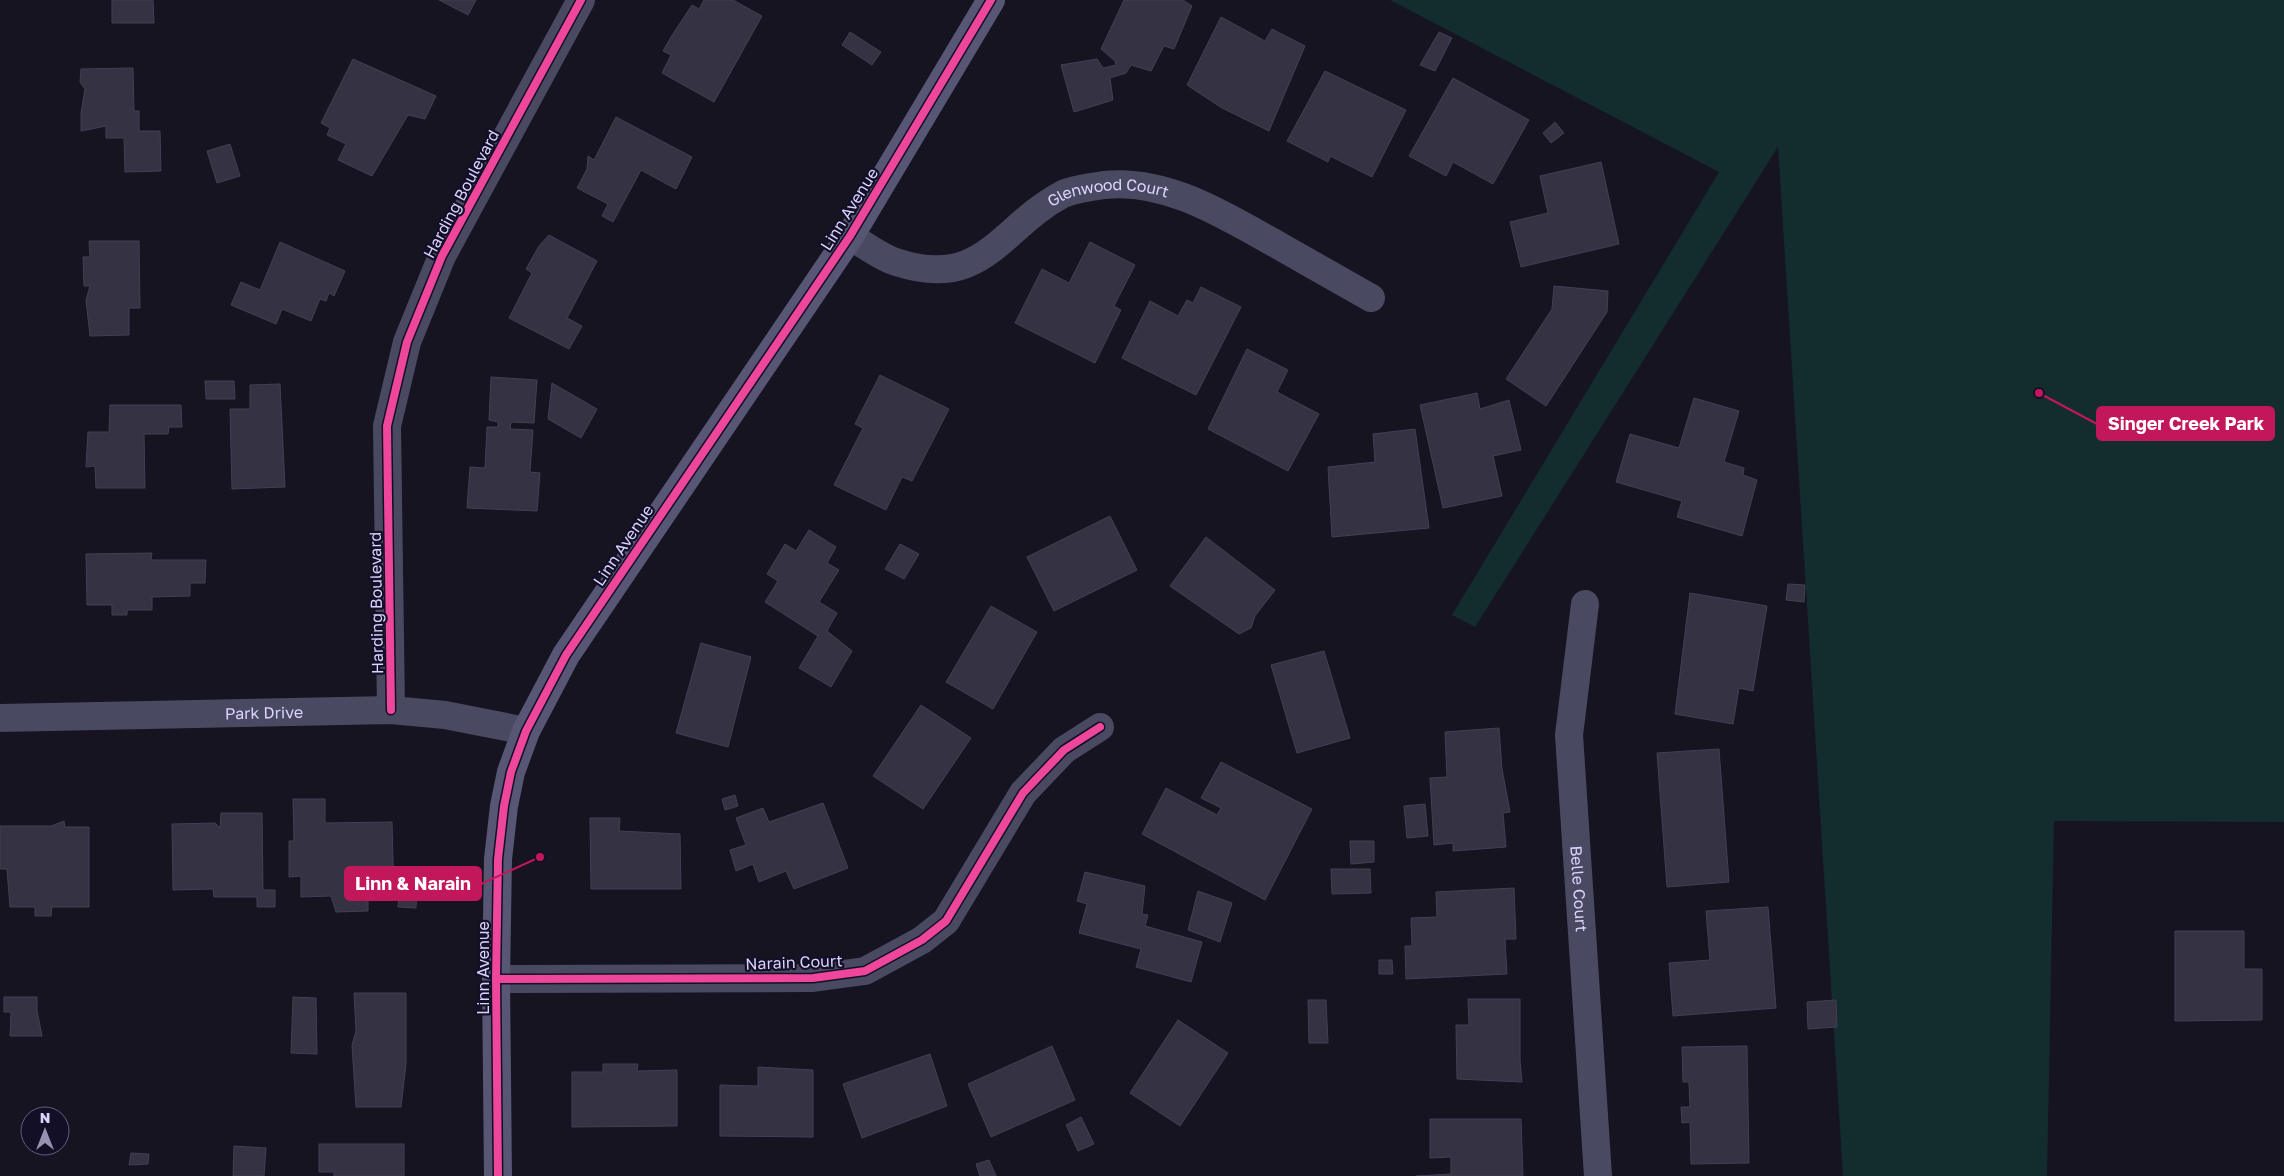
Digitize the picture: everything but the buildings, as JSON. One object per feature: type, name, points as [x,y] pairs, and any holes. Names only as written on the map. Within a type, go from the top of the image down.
[{"type":"main road","name":"Linn Avenue","points":[[498,1176],[496,979],[498,859],[500,834],[511,772],[526,731],[566,656],[850,236],[991,0]]},
{"type":"street","name":"Harding Boulevard","points":[[391,710],[387,426],[407,342],[442,256],[582,0]]},
{"type":"street","name":"Glenwood Court","points":[[850,236],[895,262],[930,270],[963,267],[989,253],[1037,210],[1065,193],[1105,185],[1146,186],[1182,196],[1224,215],[1371,298]]},
{"type":"street","name":"Belle Court","points":[[1585,604],[1569,735],[1598,1176]]},
{"type":"street","name":"Park Drive","points":[[0,718],[391,710],[445,715],[526,731]]},
{"type":"street","name":"Narain Court","points":[[496,979],[813,978],[865,971],[922,940],[946,921],[1022,794],[1064,750],[1100,727]]},
{"type":"green space","points":[[1390,0],[2284,0],[2284,822],[2054,821],[2047,1176],[1843,1176],[1778,147],[1475,627],[1452,615],[1719,172]]},
{"type":"cycle path","points":[[391,710],[387,426],[407,342],[442,256],[581,0]]},
{"type":"cycle path","points":[[498,1176],[496,979],[498,859],[504,806],[511,772],[526,731],[566,655],[850,236],[991,0]]},
{"type":"cycle path","points":[[496,979],[813,978],[865,971],[922,940],[946,921],[1023,793],[1064,750],[1100,727]]},
{"type":"place","name":"Singer Creek Park","points":[[2039,393]]},
{"type":"place","name":"Linn & Narain","points":[[540,857]]}]
